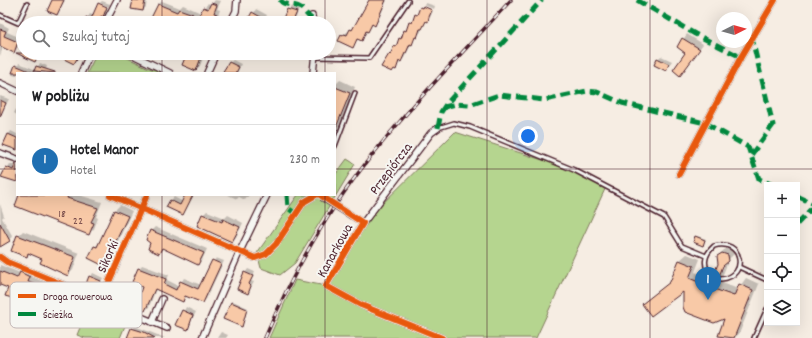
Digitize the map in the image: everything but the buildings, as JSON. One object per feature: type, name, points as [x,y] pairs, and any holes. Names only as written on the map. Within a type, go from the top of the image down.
[{"type":"street","points":[[109,16],[117,0]]},
{"type":"street","points":[[234,16],[236,11],[237,0]]},
{"type":"street","points":[[679,174],[705,124],[775,0]]},
{"type":"street","points":[[81,72],[87,60]]},
{"type":"street","points":[[143,60],[168,72]]},
{"type":"street","points":[[207,72],[213,60]]},
{"type":"street","points":[[313,72],[314,60]]},
{"type":"street","points":[[0,83],[16,91]]},
{"type":"street","name":"Przepiórcza","points":[[363,223],[431,133],[438,128]]},
{"type":"street","points":[[0,153],[16,159]]},
{"type":"street","points":[[112,196],[239,253],[255,258],[266,254],[276,244],[304,202],[314,196]]},
{"type":"street","name":"Sikorki","points":[[109,282],[147,196]]},
{"type":"street","points":[[202,338],[239,253],[267,196]]},
{"type":"street","name":"Kanarkowa","points":[[321,196],[363,223],[326,286],[361,305],[442,338]]},
{"type":"street","points":[[0,257],[6,262],[56,282]]},
{"type":"street","points":[[152,322],[162,299]]},
{"type":"street","points":[[142,318],[167,328]]},
{"type":"lane","points":[[336,56],[369,58],[408,1]]},
{"type":"lane","points":[[21,16],[27,4]]},
{"type":"lane","points":[[0,16],[16,22]]},
{"type":"lane","points":[[336,143],[355,93]]},
{"type":"lane","points":[[438,128],[454,123],[470,127],[574,170],[664,217],[682,246],[706,256]]},
{"type":"lane","points":[[712,276],[705,265],[706,256],[714,246],[725,244],[736,251],[740,261],[739,268],[731,277],[721,279]]},
{"type":"lane","points":[[739,268],[764,279]]},
{"type":"lane","points":[[754,338],[764,316]]},
{"type":"green space","points":[[94,60],[132,60],[162,72],[88,72]]},
{"type":"green space","points":[[455,132],[574,170],[606,187],[536,338],[269,338],[295,280],[326,286],[363,223]]},
{"type":"green space","points":[[347,159],[355,164],[336,195],[336,174]]},
{"type":"green space","points":[[297,196],[336,196],[295,263],[280,275],[261,268],[257,253]]},
{"type":"green space","points":[[80,328],[124,328],[120,338],[85,338],[77,335]]},
{"type":"railway","points":[[265,338],[300,264],[343,194],[402,118],[511,0]]},
{"type":"marked path","points":[[280,0],[284,4],[301,8],[309,16]]},
{"type":"marked path","points":[[438,128],[441,112],[447,103],[542,0]]},
{"type":"marked path","points":[[637,0],[695,34],[741,57]]},
{"type":"marked path","points":[[751,155],[773,125],[752,39]]},
{"type":"marked path","points":[[444,107],[456,104],[469,105],[499,95],[545,100],[587,91],[597,92],[622,103],[705,123],[748,147],[759,179],[766,182]]},
{"type":"marked path","points":[[287,196],[288,208],[296,214]]},
{"type":"marked path","points":[[800,197],[812,203]]},
{"type":"marked path","points":[[800,221],[812,208]]},
{"type":"cycle path","points":[[679,174],[741,57],[775,0]]},
{"type":"cycle path","points":[[112,196],[255,258],[266,254],[276,244],[304,202],[314,196]]},
{"type":"cycle path","points":[[109,282],[147,196]]},
{"type":"cycle path","points":[[322,196],[363,223],[326,286],[361,305],[442,338]]},
{"type":"cycle path","points":[[0,257],[7,262],[56,282]]},
{"type":"place","name":"Hotel Manor","points":[[708,300]]}]
